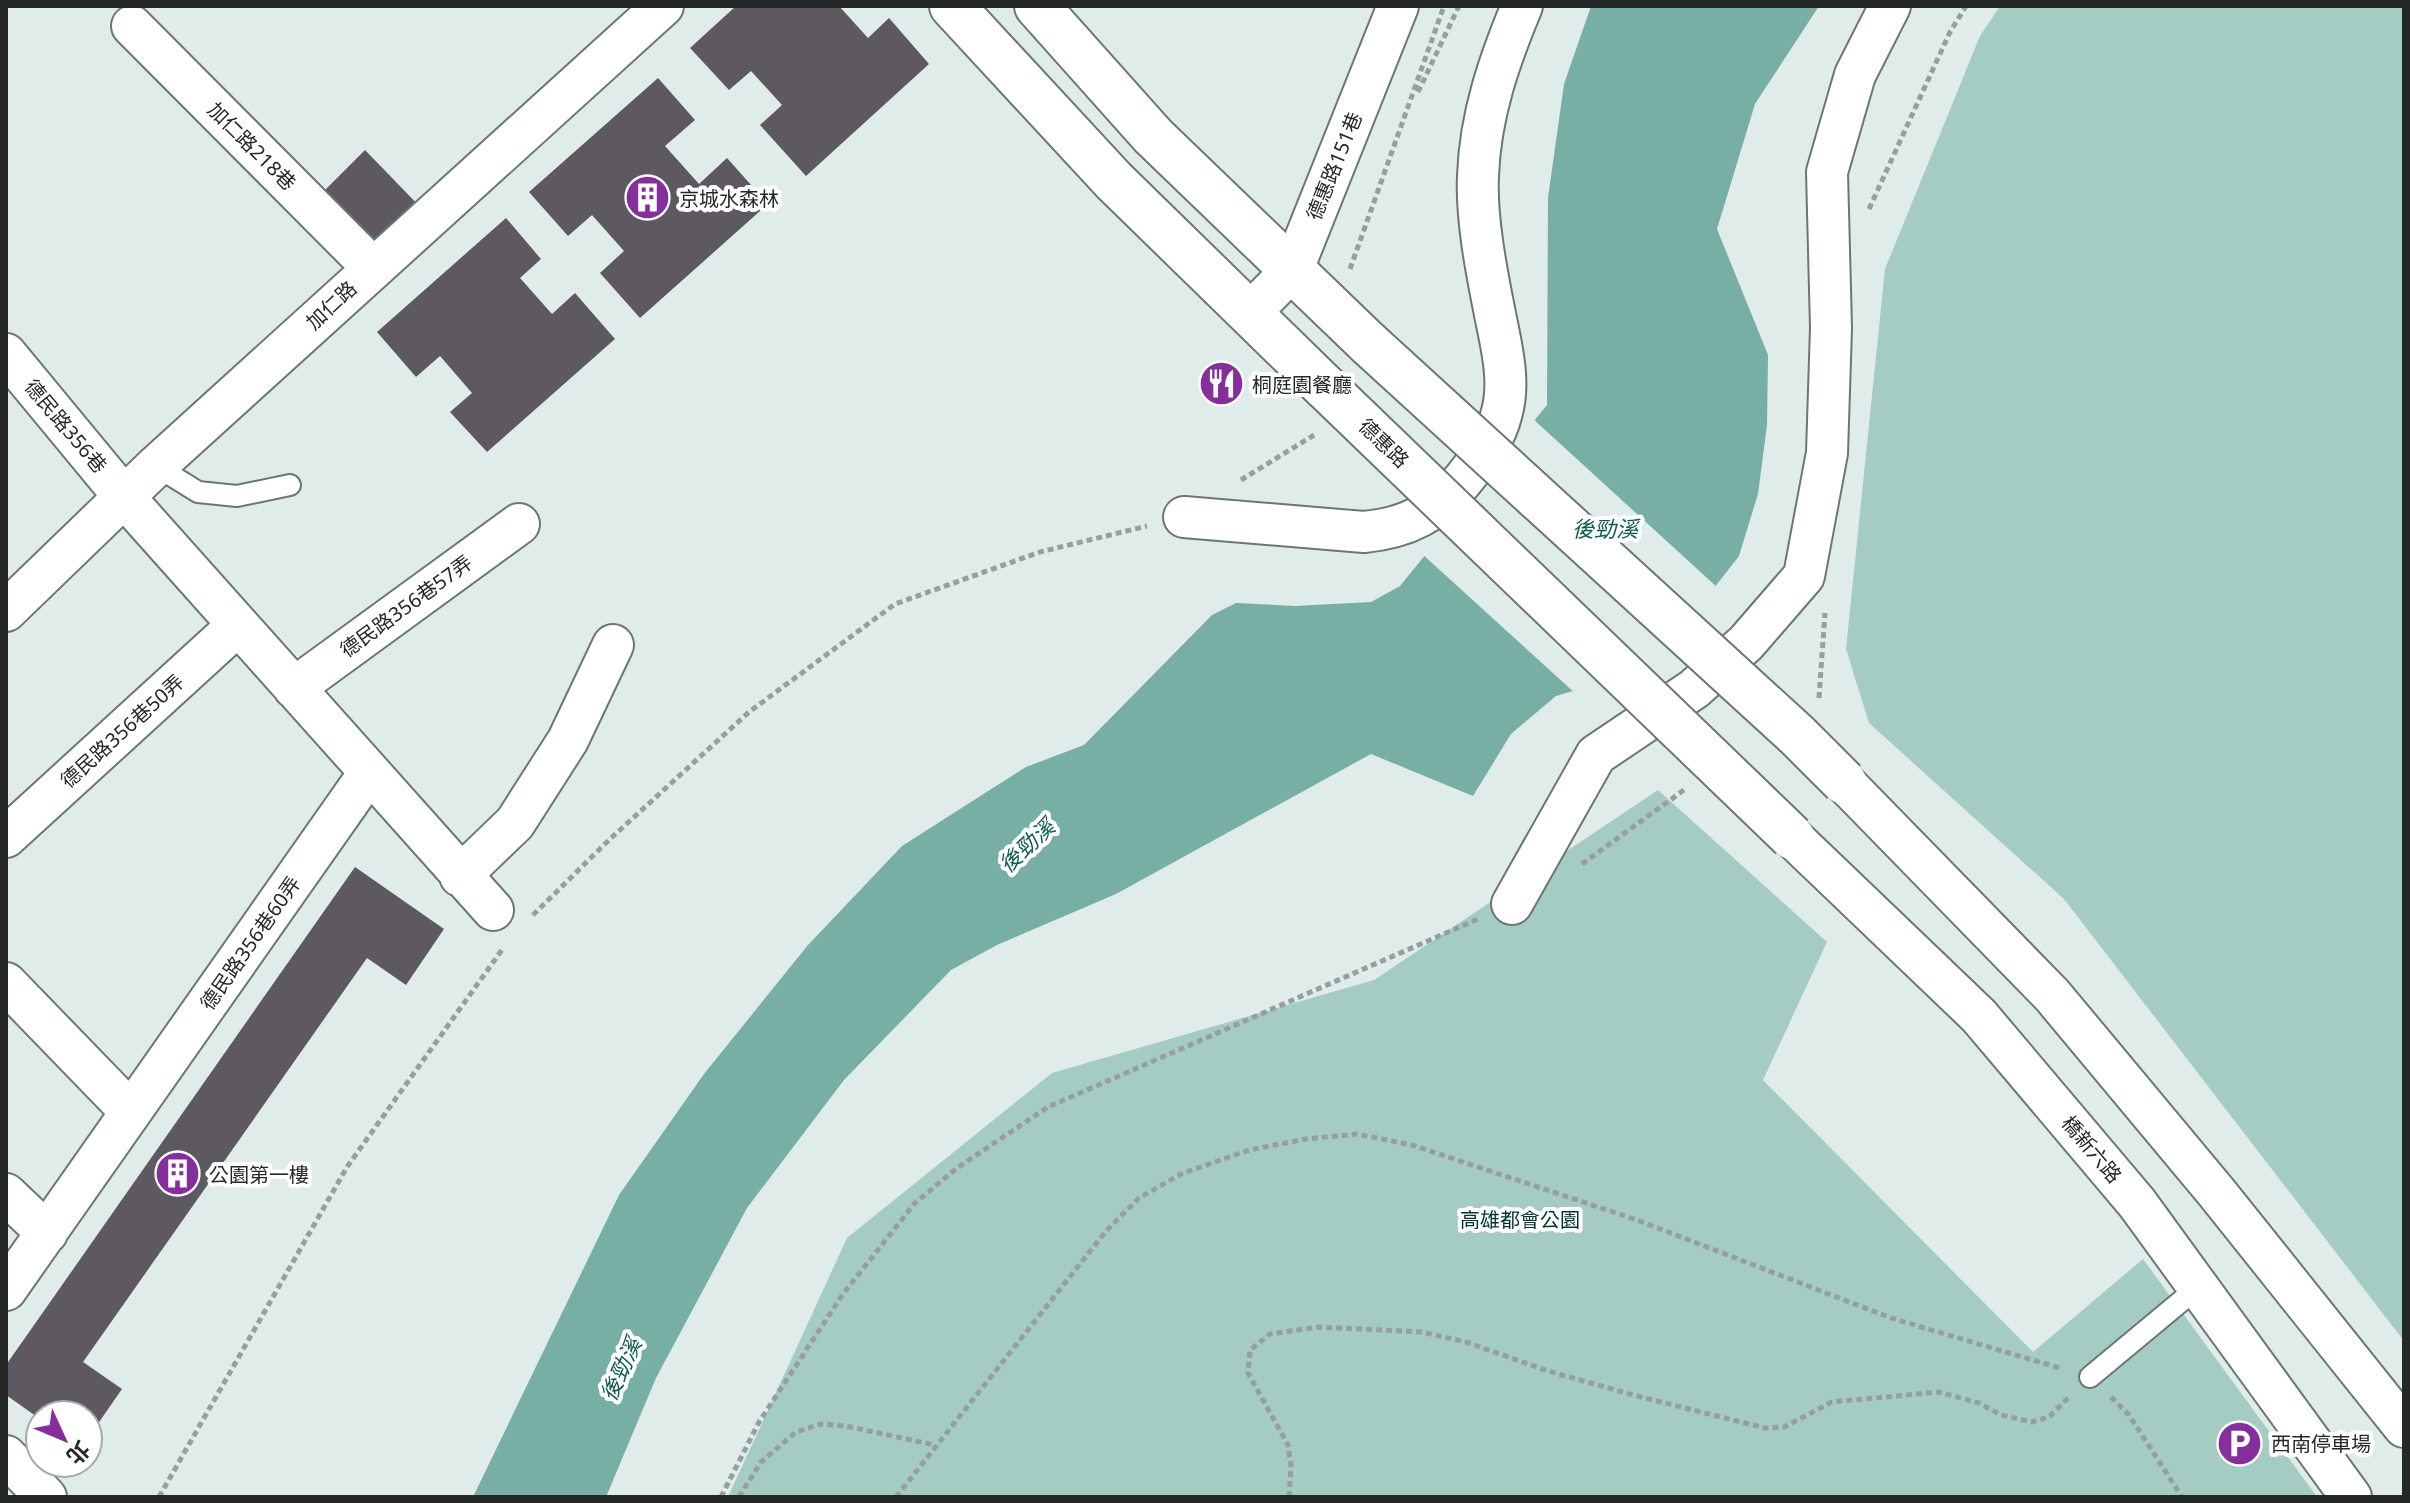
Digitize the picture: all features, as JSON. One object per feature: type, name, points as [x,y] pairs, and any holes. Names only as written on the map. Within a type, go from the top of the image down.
[{"type":"street","name":"加仁路","points":[[6,611],[156,466],[372,267],[663,6]]},
{"type":"street","name":"德惠路","points":[[952,6],[1114,181],[1250,313],[1324,409],[1792,837]]},
{"type":"street","points":[[1037,6],[1153,136],[1368,343],[1797,735],[2052,995],[2217,1193],[2404,1427]]},
{"type":"street","name":"德惠路151巷","points":[[1250,313],[1293,269],[1398,6]]},
{"type":"street","points":[[1184,517],[1364,532],[1392,530],[1419,517],[1452,493],[1493,439],[1503,410],[1504,362],[1485,267],[1477,179],[1484,112],[1522,6]]},
{"type":"street","points":[[1512,904],[1596,755],[1694,689],[1746,643],[1804,576],[1827,453],[1831,328],[1827,172],[1855,75],[1890,6]]},
{"type":"street","name":"加仁路218巷","points":[[132,26],[372,267]]},
{"type":"street","name":"德民路356巷","points":[[6,354],[125,498],[502,923]]},
{"type":"street","name":"德民路356巷57弄","points":[[294,688],[519,524]]},
{"type":"street","name":"德民路356巷50弄","points":[[6,837],[238,625]]},
{"type":"street","points":[[460,876],[515,823],[568,740],[613,645]]},
{"type":"street","name":"德民路356巷60弄","points":[[6,1290],[369,773]]},
{"type":"street","name":"橋新六路","points":[[1792,837],[1979,1016],[2137,1203],[2351,1497]]},
{"type":"street","points":[[6,983],[131,1112]]},
{"type":"street","points":[[6,1194],[47,1233]]},
{"type":"street","points":[[6,1456],[46,1497]]},
{"type":"lane","points":[[156,466],[198,492],[237,496],[290,485]]},
{"type":"lane","points":[[2090,1377],[2197,1288]]},
{"type":"path","points":[[1334,311],[1444,6]]},
{"type":"path","points":[[1405,119],[1459,6]]},
{"type":"path","points":[[1239,482],[1324,409]]},
{"type":"path","points":[[159,1497],[347,1167],[502,923],[610,839],[749,712],[895,604],[1040,552],[1184,517]]},
{"type":"path","points":[[1572,870],[1689,787]]},
{"type":"path","points":[[721,1497],[759,1422],[843,1294],[915,1203],[957,1168],[1048,1107],[1512,904]]},
{"type":"path","points":[[896,1497],[1106,1231],[1139,1198],[1181,1174],[1249,1150],[1306,1139],[1357,1134],[1412,1145],[1637,1220],[1891,1318],[2090,1377],[2129,1415],[2182,1497]]},
{"type":"path","points":[[1289,1497],[1291,1466],[1288,1445],[1248,1373],[1250,1350],[1270,1334],[1318,1327],[1422,1332],[1466,1342],[1548,1371],[1637,1396],[1765,1428],[1784,1427],[1832,1402],[1939,1392],[1979,1403],[2001,1415],[2032,1422],[2049,1417],[2090,1377]]},
{"type":"path","points":[[739,1497],[761,1462],[796,1432],[821,1424],[846,1426],[935,1445]]},
{"type":"green space","points":[[2000,6],[2404,6],[2404,1341],[2064,899],[1869,723],[1846,649],[1885,269],[1980,36]]},
{"type":"green space","name":"高雄都會公園","points":[[1658,790],[1827,942],[1763,1080],[2033,1352],[2143,1259],[2317,1497],[728,1497],[847,1238],[1052,1073],[1374,980]]},
{"type":"water","name":"後勁溪","points":[[1591,6],[1819,6],[1755,104],[1717,229],[1768,355],[1767,425],[1758,494],[1739,556],[1682,629],[1617,678],[1556,696],[1511,734],[1473,796],[1371,754],[1116,894],[997,945],[951,970],[844,1080],[747,1208],[656,1378],[606,1497],[473,1497],[619,1195],[704,1074],[808,945],[902,846],[1026,767],[1084,745],[1212,615],[1236,603],[1295,606],[1371,602],[1400,586],[1547,405],[1548,198],[1564,84]]},
{"type":"pier","points":[[1532,418],[1718,588],[1685,632],[1620,681],[1576,694],[1421,553]]},
{"type":"building","name":"京城水森林","points":[[736,6],[839,6],[868,38],[889,18],[929,64],[806,176],[760,125],[782,105],[751,71],[729,90],[690,48]]},
{"type":"building","name":"京城水森林","points":[[658,78],[695,120],[665,146],[699,184],[727,158],[768,204],[640,318],[600,273],[624,251],[592,215],[568,236],[529,192]]},
{"type":"building","points":[[365,150],[426,213],[386,253],[325,190]]},
{"type":"building","points":[[506,218],[541,259],[520,278],[552,314],[575,293],[615,339],[487,452],[450,412],[472,393],[440,356],[416,377],[377,332]]},
{"type":"building","name":"公園第一樓","points":[[355,867],[444,929],[406,985],[367,958],[83,1362],[122,1389],[104,1415],[104,1399],[24,1399],[24,1408],[6,1395],[6,1365]]},
{"type":"place","name":"京城水森林","points":[[648,198]]},
{"type":"place","name":"桐庭園餐廳","points":[[1221,384]]},
{"type":"place","name":"公園第一樓","points":[[178,1174]]},
{"type":"place","name":"西南停車場","points":[[2240,1443]]}]
